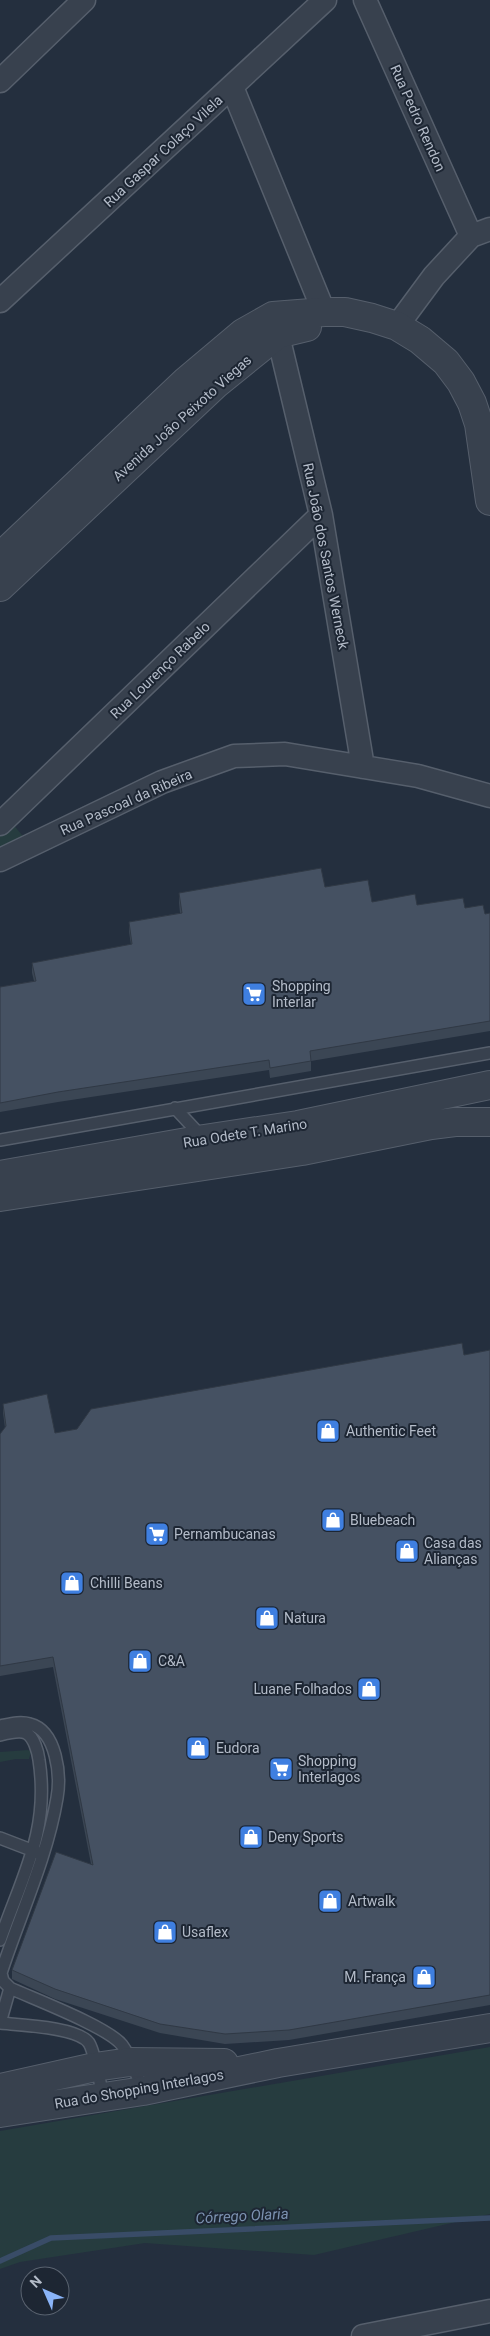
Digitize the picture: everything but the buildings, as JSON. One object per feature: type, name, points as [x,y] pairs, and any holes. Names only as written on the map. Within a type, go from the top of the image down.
[{"type":"street","points":[[0,81],[84,0]]},
{"type":"street","name":"Rua Gaspar Colaço Vilela","points":[[0,301],[325,0]]},
{"type":"street","name":"Rua Pedro Rendon","points":[[365,0],[481,232]]},
{"type":"street","points":[[232,87],[324,312]]},
{"type":"street","points":[[397,326],[434,276],[481,232]]},
{"type":"street","name":"Avenida João Peixoto Viegas","points":[[0,557],[186,381],[242,333],[324,312],[345,312],[397,326],[420,340],[446,362],[461,382],[472,403],[479,424],[490,501]]},
{"type":"street","name":"Avenida João Peixoto Viegas","points":[[0,587],[276,325],[342,319],[397,326]]},
{"type":"street","name":"Rua João dos Santos Werneck","points":[[276,325],[321,515],[363,767]]},
{"type":"street","name":"Rua Lourenço Rabelo","points":[[4,820],[321,515]]},
{"type":"street","name":"Rua Pascoal da Ribeira","points":[[0,860],[162,782],[234,756],[286,754],[418,776],[490,796]]},
{"type":"street","points":[[4,820],[34,844]]},
{"type":"street","name":"Rua Odete T. Marino","points":[[0,1175],[204,1139],[298,1125],[487,1089]]},
{"type":"street","name":"Rua Odete T. Marino","points":[[0,1197],[302,1151],[431,1125],[489,1121]]},
{"type":"street","name":"Rua do Shopping Interlagos","points":[[0,2113],[143,2091],[278,2064],[490,2028]]},
{"type":"street","name":"Rua do Shopping Interlagos","points":[[0,2088],[95,2067],[130,2062],[278,2064]]},
{"type":"street","points":[[363,2336],[490,2312]]},
{"type":"lane","points":[[0,1140],[490,1053]]},
{"type":"lane","points":[[175,1108],[204,1139]]},
{"type":"lane","points":[[0,1726],[18,1727],[34,1725],[43,1733],[51,1745],[55,1760],[58,1796],[38,1852],[1,1973],[3,1981],[10,1988],[72,2016],[114,2038],[124,2048],[143,2091]]},
{"type":"lane","points":[[0,1734],[18,1727]]},
{"type":"lane","points":[[0,1940],[38,1852],[38,1833],[42,1811],[41,1772],[38,1756],[31,1738],[18,1727]]},
{"type":"lane","points":[[0,1838],[38,1852]]},
{"type":"lane","points":[[10,1988],[0,2023],[59,2029],[81,2036],[89,2043],[103,2096]]},
{"type":"green space","points":[[12,823],[27,841],[0,854],[0,835]]},
{"type":"green space","points":[[28,1750],[31,1752],[29,1759],[0,1762],[0,1752]]},
{"type":"green space","points":[[490,2047],[490,2214],[314,2255],[145,2243],[20,2262],[0,2269],[0,2131]]},
{"type":"waterway","name":"Córrego Olaria","points":[[0,2261],[51,2238],[490,2218]]},
{"type":"place","name":"Shopping Interlar","points":[[254,994]]},
{"type":"place","name":"Authentic Feet","points":[[328,1431]]},
{"type":"place","name":"Bluebeach","points":[[333,1520]]},
{"type":"place","name":"Pernambucanas","points":[[157,1534]]},
{"type":"place","name":"Casa das Alianças","points":[[407,1551]]},
{"type":"place","name":"Chilli Beans","points":[[72,1583]]},
{"type":"place","name":"Natura","points":[[267,1618]]},
{"type":"place","name":"C&A","points":[[140,1661]]},
{"type":"place","name":"Luane Folhados","points":[[369,1689]]},
{"type":"place","name":"Eudora","points":[[198,1748]]},
{"type":"place","name":"Shopping Interlagos","points":[[281,1769]]},
{"type":"place","name":"Deny Sports","points":[[251,1837]]},
{"type":"place","name":"Artwalk","points":[[330,1901]]},
{"type":"place","name":"Usaflex","points":[[165,1932]]},
{"type":"place","name":"M. França","points":[[424,1977]]}]
